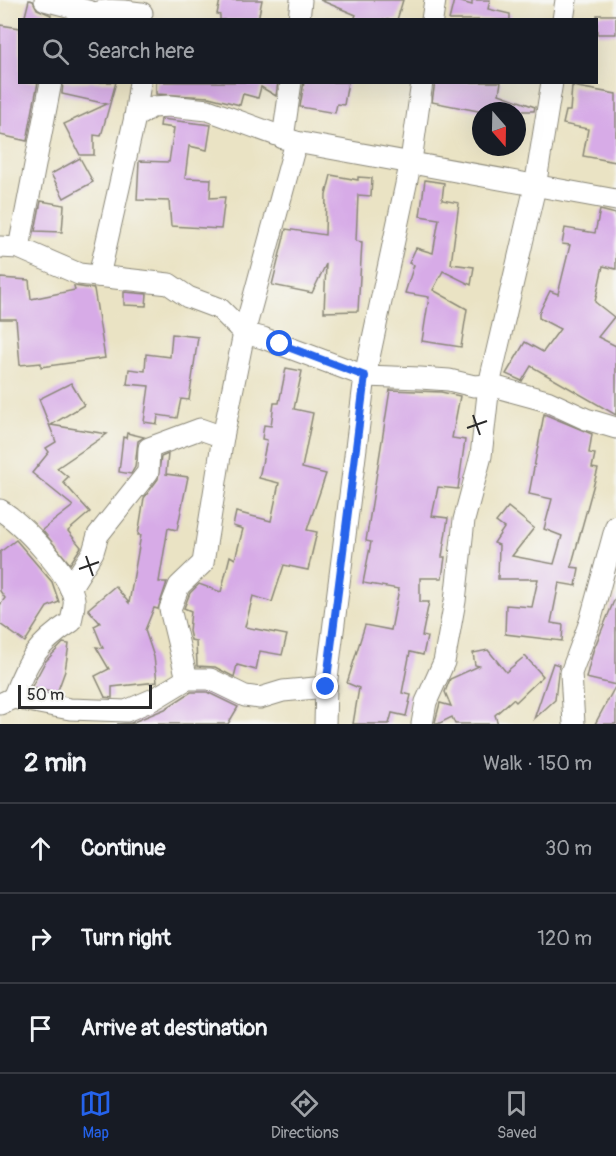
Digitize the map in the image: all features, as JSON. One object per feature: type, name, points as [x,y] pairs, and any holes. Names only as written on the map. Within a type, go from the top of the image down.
[{"type":"street","points":[[45,0],[85,16],[108,8],[143,11]]},
{"type":"street","points":[[299,18],[301,0]]},
{"type":"street","points":[[432,18],[435,0]]},
{"type":"street","points":[[563,18],[566,0]]},
{"type":"street","points":[[51,84],[10,247],[79,274],[170,284],[188,297],[220,309],[244,333],[365,376],[449,380],[474,386],[489,385],[547,401],[586,419],[616,428]]},
{"type":"street","points":[[99,276],[135,117],[140,84]]},
{"type":"street","points":[[187,679],[170,609],[178,586],[203,563],[223,437],[244,333],[290,140],[291,84]]},
{"type":"street","points":[[325,724],[326,687],[365,376],[411,161],[422,84]]},
{"type":"street","points":[[422,724],[426,702],[444,662],[455,602],[464,520],[481,456],[489,385],[535,187],[552,84]]},
{"type":"street","points":[[135,117],[152,107],[170,106],[208,110],[290,140],[411,161],[535,187],[616,200]]},
{"type":"street","points":[[70,588],[93,552],[98,535],[148,472],[149,448],[200,429],[223,437]]},
{"type":"street","points":[[0,510],[31,534],[70,588],[75,601],[71,622],[35,651],[7,701],[68,717],[128,718],[187,679],[210,679],[245,696],[260,698],[283,691],[326,687]]},
{"type":"street","points":[[574,724],[571,673],[590,622],[616,526]]},
{"type":"building","points":[[29,0],[33,1],[37,9],[51,15],[50,18],[24,18]]},
{"type":"building","points":[[220,0],[262,0],[258,18],[220,18],[217,14]]},
{"type":"building","points":[[320,0],[403,0],[398,18],[355,18],[356,15]]},
{"type":"building","points":[[454,0],[472,5],[472,0],[490,0],[488,9],[510,14],[510,18],[450,18]]},
{"type":"building","points":[[597,15],[616,15],[616,34],[598,34]]},
{"type":"building","points":[[0,25],[18,28],[18,84],[38,84],[27,141],[0,135]]},
{"type":"building","points":[[63,84],[115,84],[101,136],[94,135],[94,155],[80,155],[64,124],[107,104],[62,94]]},
{"type":"building","points":[[156,84],[278,84],[276,96],[261,87],[258,98],[243,94],[240,105],[209,97],[156,94]]},
{"type":"building","points":[[304,84],[348,84],[344,105],[337,104],[335,113],[300,107]]},
{"type":"building","points":[[435,84],[501,84],[499,94],[521,102],[472,102],[472,110],[432,102]]},
{"type":"building","points":[[572,86],[616,94],[616,162],[583,156],[588,129],[563,124],[566,111],[570,111]]},
{"type":"building","points":[[526,104],[535,107],[534,111],[526,111]]},
{"type":"building","points":[[161,119],[211,125],[207,150],[189,146],[185,178],[211,179],[210,198],[225,197],[221,229],[171,226],[169,201],[137,200],[139,161],[169,162],[174,128],[160,126]]},
{"type":"building","points":[[80,158],[93,182],[64,198],[51,174]]},
{"type":"building","points":[[331,175],[358,180],[358,177],[372,178],[371,196],[358,195],[356,241],[362,242],[358,311],[324,312],[326,264],[312,293],[272,285],[286,229],[325,235],[326,195]]},
{"type":"building","points":[[425,180],[444,183],[442,200],[459,203],[451,264],[474,267],[471,285],[443,271],[433,290],[467,309],[461,347],[422,341],[429,297],[405,293],[414,265],[409,263],[416,248],[433,253],[439,219],[420,216]]},
{"type":"building","points":[[41,201],[64,205],[62,232],[35,231]]},
{"type":"building","points":[[600,210],[616,214],[616,269],[603,266],[595,302],[614,317],[598,337],[616,346],[616,415],[531,366],[522,381],[506,374],[525,342],[543,352],[560,329],[539,318],[539,313],[550,291],[558,294],[570,245],[562,244],[565,228],[595,233]]},
{"type":"building","points":[[0,278],[29,280],[31,299],[75,290],[74,286],[94,289],[105,358],[41,367],[41,363],[20,365],[16,319],[0,319]]},
{"type":"building","points":[[124,292],[147,294],[146,306],[124,305]]},
{"type":"building","points":[[172,334],[198,337],[189,400],[181,399],[177,418],[158,415],[157,424],[144,422],[149,386],[127,384],[129,369],[145,371],[146,354],[170,357]]},
{"type":"building","points":[[286,368],[302,371],[294,409],[313,413],[302,468],[326,474],[307,530],[317,532],[308,570],[284,565],[272,602],[253,596],[245,627],[287,635],[282,655],[260,651],[256,670],[237,665],[234,677],[215,667],[197,666],[196,641],[191,640],[189,631],[191,611],[184,608],[190,593],[199,584],[221,592],[230,556],[235,559],[243,529],[233,526],[236,512],[271,521],[279,483],[259,478],[267,440],[262,439],[264,425],[271,426],[274,403],[279,403]]},
{"type":"building","points":[[71,383],[84,405],[51,425],[107,434],[57,468],[68,477],[63,482],[90,512],[68,531],[81,547],[70,564],[42,530],[73,506],[32,473],[49,452],[46,448],[56,442],[39,399]]},
{"type":"building","points":[[390,390],[441,392],[460,396],[452,438],[465,440],[458,489],[438,487],[432,516],[448,518],[442,557],[445,557],[442,578],[420,578],[420,602],[429,602],[422,636],[427,637],[423,655],[410,652],[402,693],[411,695],[406,716],[392,713],[389,724],[353,724],[359,688],[347,683],[365,625],[391,630],[399,589],[363,583],[371,542],[366,541]]},
{"type":"building","points":[[544,414],[592,434],[589,453],[595,454],[592,468],[598,469],[571,567],[579,568],[576,586],[559,583],[551,623],[563,625],[562,641],[505,634],[506,605],[532,607],[538,579],[498,579],[499,545],[494,543],[504,528],[496,522],[508,507],[534,528],[512,556],[554,564],[562,536],[544,529],[552,499],[529,494]]},
{"type":"building","points":[[127,433],[144,437],[138,441],[135,467],[131,474],[119,472],[123,437],[126,438]]},
{"type":"building","points":[[168,454],[166,474],[188,477],[177,530],[168,528],[159,582],[167,582],[158,609],[154,608],[145,630],[154,657],[157,682],[112,687],[112,698],[105,697],[95,676],[109,669],[96,647],[103,648],[94,626],[100,623],[88,609],[115,586],[129,603],[141,535],[138,535],[144,498],[158,479],[161,457]]},
{"type":"building","points":[[16,540],[52,582],[59,602],[47,607],[25,642],[0,624],[0,605],[5,598],[0,591],[0,552]]},
{"type":"building","points":[[616,596],[616,685],[586,678],[593,651]]},
{"type":"building","points":[[63,643],[69,644],[65,671],[57,693],[31,688],[45,662]]},
{"type":"building","points":[[488,650],[506,672],[525,656],[543,676],[516,702],[513,699],[495,715],[498,724],[455,724],[452,717],[438,724],[435,722],[440,703],[451,706],[445,692],[450,679],[479,666],[475,665],[473,653]]},
{"type":"building","points":[[553,663],[559,665],[555,700],[534,719]]},
{"type":"building","points":[[616,685],[616,724],[595,724]]},
{"type":"building","points":[[191,692],[207,692],[238,707],[228,724],[117,724],[131,723],[165,709]]},
{"type":"route","points":[[280,344],[365,376],[326,687]]}]
